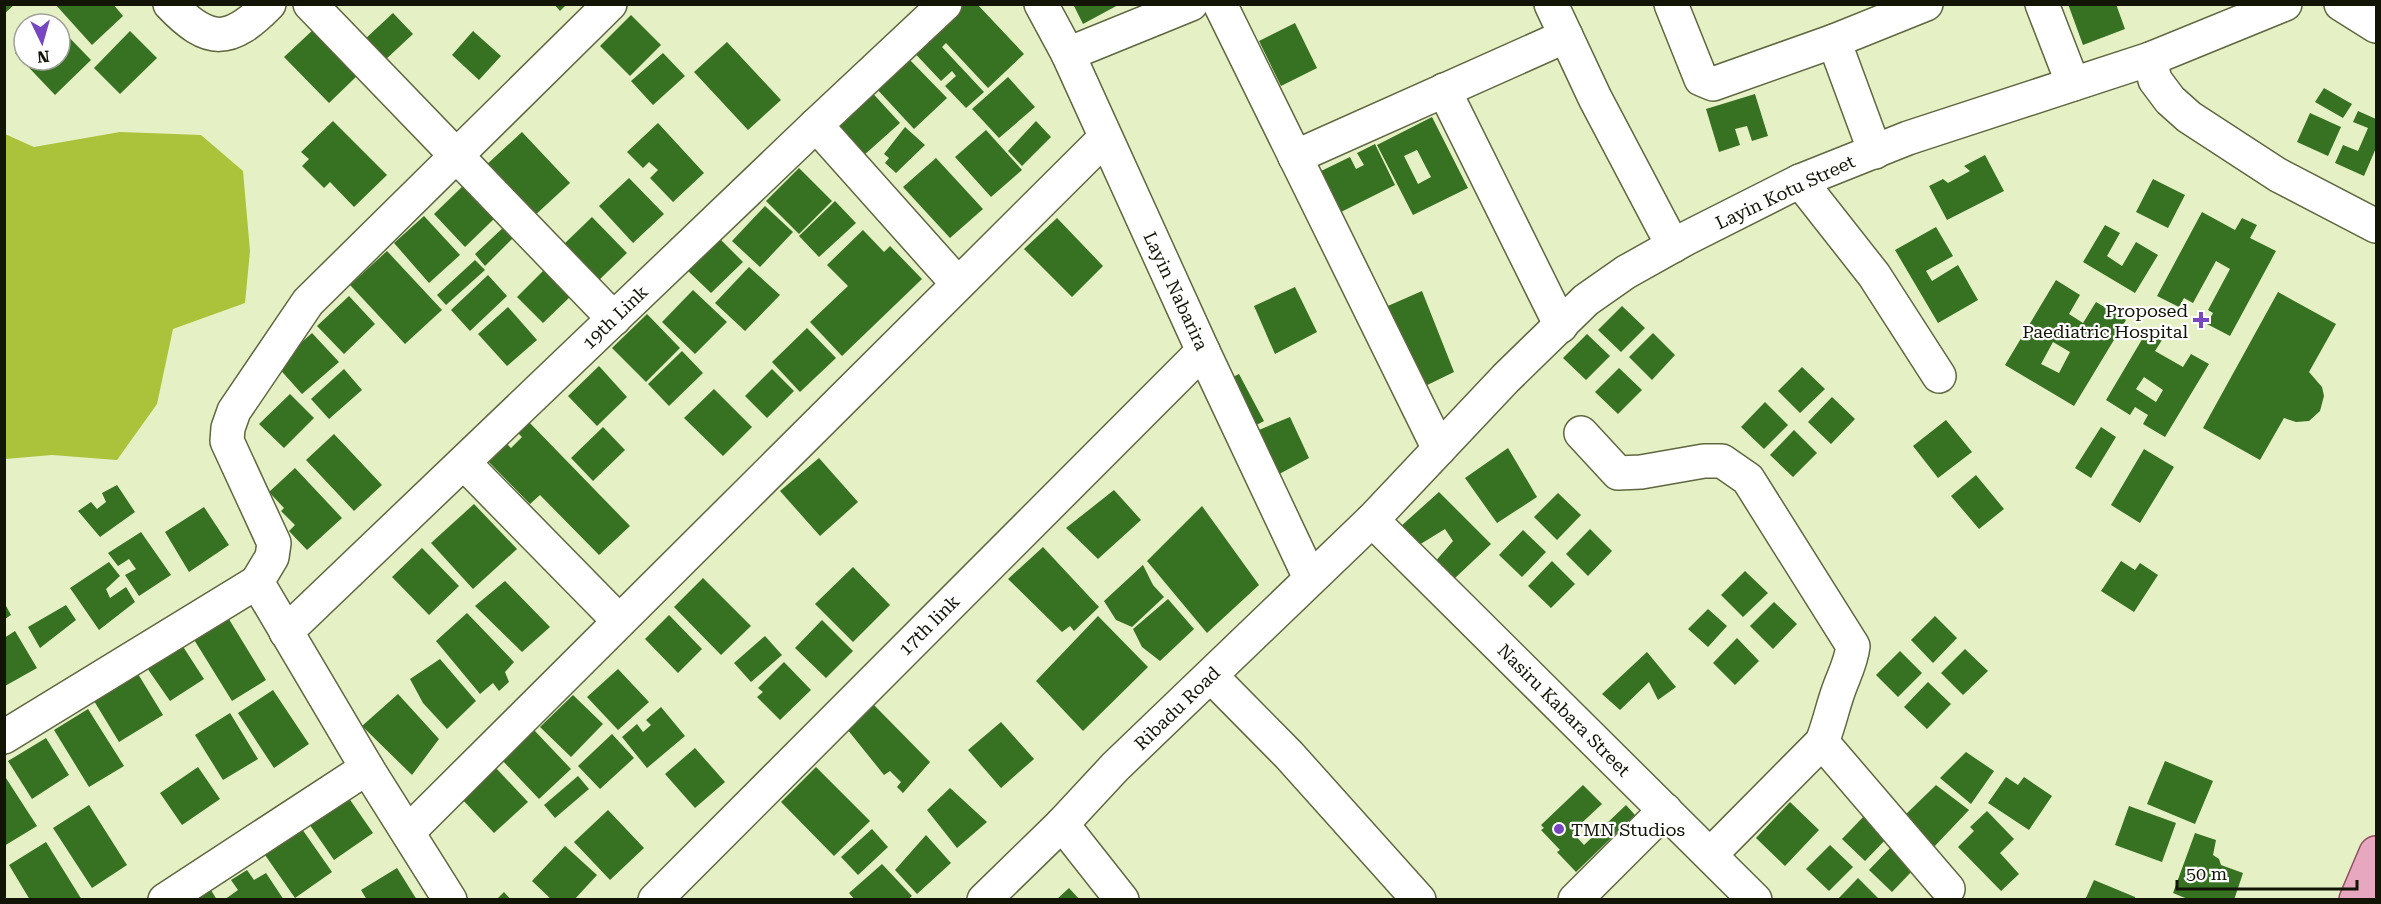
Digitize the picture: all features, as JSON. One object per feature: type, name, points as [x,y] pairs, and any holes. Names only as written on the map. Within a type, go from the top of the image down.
[{"type":"main road","points":[[2356,900],[2376,853]]},
{"type":"street","points":[[170,4],[184,19],[213,35],[236,32],[269,4]]},
{"type":"street","points":[[310,4],[455,157],[614,319]]},
{"type":"street","points":[[4,737],[257,582],[272,557],[274,543],[227,441],[228,428],[234,411],[308,302],[610,4]]},
{"type":"street","name":"19th Link","points":[[286,632],[945,4]]},
{"type":"street","name":"Layin Nabarira","points":[[1041,4],[1068,54],[1203,351],[1310,578]]},
{"type":"street","points":[[1068,54],[1191,4]]},
{"type":"street","points":[[1220,4],[1439,448]]},
{"type":"street","points":[[1551,4],[1595,98],[1672,246]]},
{"type":"street","points":[[1671,4],[1701,79],[1707,82],[1720,82],[1834,41],[1886,11],[1926,4]]},
{"type":"street","points":[[2042,4],[2073,84]]},
{"type":"street","name":"Layin Kotu Street","points":[[1372,520],[1506,378],[1586,300],[1672,246],[1800,181],[1908,138],[2150,59],[2285,4]]},
{"type":"street","points":[[2341,4],[2376,26]]},
{"type":"street","points":[[1295,157],[1566,36]]},
{"type":"street","points":[[1834,41],[1875,152]]},
{"type":"street","points":[[2150,59],[2155,80],[2169,100],[2189,117],[2278,175],[2376,226]]},
{"type":"street","points":[[1444,90],[1561,326]]},
{"type":"street","points":[[816,125],[958,284]]},
{"type":"street","points":[[408,832],[1105,138]]},
{"type":"street","points":[[1800,181],[1874,275],[1939,376]]},
{"type":"street","name":"17th link","points":[[655,900],[1203,351]]},
{"type":"street","points":[[1581,433],[1618,473],[1641,472],[1704,461],[1722,461],[1748,479],[1853,646],[1831,721],[1822,742],[1710,855]]},
{"type":"street","points":[[464,462],[619,621]]},
{"type":"street","name":"Ribadu Road","points":[[984,900],[1062,824],[1115,768],[1372,520]]},
{"type":"street","name":"Nasiru Kabara Street","points":[[1372,520],[1755,900]]},
{"type":"street","points":[[257,582],[367,768],[450,900]]},
{"type":"street","points":[[1211,676],[1289,755],[1419,900]]},
{"type":"street","points":[[1822,742],[1948,889]]},
{"type":"street","points":[[165,900],[367,768]]},
{"type":"street","points":[[1575,900],[1665,810]]},
{"type":"street","points":[[1062,824],[1122,900]]},
{"type":"shaded area","points":[[120,132],[201,135],[243,171],[250,251],[245,303],[173,329],[157,404],[117,460],[52,455],[5,459],[5,134],[34,147]]},
{"type":"building","points":[[4,4],[15,4],[4,14]]},
{"type":"building","points":[[55,4],[113,4],[123,16],[92,45],[72,23],[72,12],[62,12]]},
{"type":"building","points":[[554,4],[567,4],[560,11]]},
{"type":"building","points":[[953,4],[977,4],[1024,54],[988,88],[946,43],[942,47],[984,92],[966,108],[945,86],[956,76],[952,71],[941,81],[908,46]]},
{"type":"building","points":[[1073,4],[1120,4],[1083,24]]},
{"type":"building","points":[[2068,4],[2116,4],[2125,29],[2083,45]]},
{"type":"building","points":[[393,13],[413,34],[384,61],[364,40]]},
{"type":"building","points":[[631,15],[661,45],[630,76],[600,46]]},
{"type":"building","points":[[1295,23],[1317,68],[1281,86],[1259,41]]},
{"type":"building","points":[[315,28],[359,74],[329,103],[284,57]]},
{"type":"building","points":[[130,31],[157,58],[120,94],[94,68]]},
{"type":"building","points":[[473,31],[501,56],[479,80],[452,55]]},
{"type":"building","points":[[72,40],[91,60],[55,95],[33,72],[72,72]]},
{"type":"building","points":[[727,42],[781,100],[748,130],[694,72]]},
{"type":"building","points":[[663,53],[685,76],[653,105],[631,81]]},
{"type":"building","points":[[907,57],[947,98],[914,129],[875,87]]},
{"type":"building","points":[[1008,77],[1035,107],[999,138],[972,109]]},
{"type":"building","points":[[866,86],[900,123],[863,156],[829,120]]},
{"type":"building","points":[[2324,88],[2352,104],[2343,118],[2315,102]]},
{"type":"building","points":[[1755,94],[1768,136],[1752,141],[1747,126],[1735,129],[1740,145],[1719,152],[1706,109]]},
{"type":"building","points":[[2358,111],[2376,119],[2376,148],[2364,176],[2335,163],[2343,145],[2358,151],[2368,128],[2353,122]]},
{"type":"building","points":[[2310,113],[2341,127],[2328,156],[2297,142]]},
{"type":"building","points":[[1432,117],[1468,188],[1413,215],[1377,145]],"holes":[[[1417,150],[1431,177],[1418,184],[1404,156]]]},
{"type":"building","points":[[333,121],[387,175],[354,207],[330,182],[324,188],[302,166],[309,159],[301,152]]},
{"type":"building","points":[[1036,121],[1051,137],[1022,166],[1008,151]]},
{"type":"building","points":[[658,123],[704,173],[673,202],[650,178],[658,170],[649,162],[643,168],[627,152]]},
{"type":"building","points":[[905,127],[925,145],[896,173],[885,163],[889,158],[884,154]]},
{"type":"building","points":[[986,130],[1022,170],[991,197],[955,157]]},
{"type":"building","points":[[522,132],[570,183],[532,218],[484,167]]},
{"type":"building","points":[[1375,144],[1395,185],[1339,213],[1319,172],[1350,157],[1356,169],[1364,165],[1357,153]]},
{"type":"building","points":[[1985,155],[2004,191],[1947,220],[1929,186],[1943,179],[1948,183],[1970,171],[1964,166]]},
{"type":"building","points":[[936,158],[983,209],[950,238],[903,187]]},
{"type":"building","points":[[799,168],[832,201],[799,234],[766,201]]},
{"type":"building","points":[[629,178],[664,214],[633,243],[599,206]]},
{"type":"building","points":[[2153,179],[2185,195],[2168,228],[2136,212]]},
{"type":"building","points":[[466,183],[497,216],[465,247],[434,214]]},
{"type":"building","points":[[835,201],[856,223],[819,257],[799,236]]},
{"type":"building","points":[[765,206],[793,232],[760,267],[732,241]]},
{"type":"building","points":[[2202,212],[2235,230],[2242,218],[2257,225],[2250,238],[2276,251],[2230,336],[2207,324],[2213,313],[2208,310],[2230,269],[2216,261],[2193,303],[2184,298],[2179,307],[2157,296]]},
{"type":"building","points":[[424,216],[460,255],[429,283],[394,243]]},
{"type":"building","points":[[592,217],[627,253],[597,282],[562,246]]},
{"type":"building","points":[[1057,218],[1103,266],[1072,297],[1024,249]]},
{"type":"building","points":[[506,225],[516,235],[485,266],[475,254]]},
{"type":"building","points":[[2105,225],[2120,233],[2107,256],[2122,266],[2136,242],[2158,255],[2135,293],[2083,262]]},
{"type":"building","points":[[1936,227],[1953,256],[1926,271],[1932,281],[1958,265],[1978,300],[1938,323],[1895,250]]},
{"type":"building","points":[[863,230],[884,252],[890,246],[922,279],[842,356],[810,322],[848,286],[827,265]]},
{"type":"building","points":[[719,238],[743,262],[711,293],[687,270]]},
{"type":"building","points":[[387,251],[442,310],[405,344],[350,285]]},
{"type":"building","points":[[475,260],[485,270],[446,305],[437,295]]},
{"type":"building","points":[[547,267],[573,294],[543,323],[517,297]]},
{"type":"building","points":[[749,267],[780,295],[745,331],[715,303]]},
{"type":"building","points":[[488,275],[507,296],[470,331],[451,310]]},
{"type":"building","points":[[2056,280],[2080,295],[2069,314],[2083,323],[2096,302],[2126,320],[2074,406],[2005,365]],"holes":[[[2053,342],[2070,352],[2059,373],[2041,364]]]},
{"type":"building","points":[[1295,287],[1317,332],[1275,354],[1254,306]]},
{"type":"building","points":[[693,290],[727,322],[695,354],[662,322]]},
{"type":"building","points":[[1422,291],[1454,372],[1417,390],[1381,309]]},
{"type":"building","points":[[2278,292],[2336,324],[2309,372],[2322,387],[2324,396],[2320,411],[2309,421],[2296,422],[2284,418],[2260,460],[2203,428]]},
{"type":"building","points":[[349,296],[375,324],[344,354],[317,326]]},
{"type":"building","points":[[1622,306],[1645,328],[1621,352],[1598,330]]},
{"type":"building","points":[[508,307],[537,340],[507,366],[478,334]]},
{"type":"building","points":[[647,314],[680,348],[646,382],[612,348]]},
{"type":"building","points":[[807,328],[836,358],[800,392],[772,362]]},
{"type":"building","points":[[2147,331],[2162,340],[2155,351],[2183,367],[2191,354],[2209,364],[2165,437],[2143,424],[2148,415],[2135,407],[2130,415],[2106,400]],"holes":[[[2144,377],[2163,390],[2156,402],[2136,389]]]},
{"type":"building","points":[[312,333],[339,362],[302,394],[276,365]]},
{"type":"building","points":[[1653,333],[1675,355],[1652,380],[1629,357]]},
{"type":"building","points":[[1587,334],[1610,356],[1586,380],[1563,358]]},
{"type":"building","points":[[682,351],[703,373],[669,406],[648,384]]},
{"type":"building","points":[[599,366],[627,397],[597,426],[568,396]]},
{"type":"building","points":[[1802,367],[1825,389],[1800,413],[1778,391]]},
{"type":"building","points":[[1619,368],[1642,390],[1618,414],[1595,392]]},
{"type":"building","points":[[344,369],[362,390],[329,419],[311,399]]},
{"type":"building","points":[[772,369],[794,391],[767,418],[745,396]]},
{"type":"building","points":[[1239,374],[1264,421],[1247,430],[1221,383]]},
{"type":"building","points":[[714,389],[752,427],[723,456],[684,418]]},
{"type":"building","points":[[290,394],[314,418],[284,448],[259,424]]},
{"type":"building","points":[[1832,397],[1855,419],[1831,444],[1808,422]]},
{"type":"building","points":[[1765,402],[1788,425],[1764,449],[1741,427]]},
{"type":"building","points":[[1290,417],[1309,458],[1268,480],[1247,435]]},
{"type":"building","points":[[526,419],[630,526],[599,555],[540,495],[530,504],[482,455],[500,437],[511,448],[522,437],[515,430]]},
{"type":"building","points":[[1946,420],[1972,452],[1938,478],[1913,446]]},
{"type":"building","points":[[603,427],[625,450],[593,481],[571,458]]},
{"type":"building","points":[[2101,427],[2116,437],[2091,478],[2075,468]]},
{"type":"building","points":[[1794,430],[1817,453],[1793,477],[1770,455]]},
{"type":"building","points":[[334,434],[382,485],[354,511],[306,460]]},
{"type":"building","points":[[1508,448],[1537,497],[1497,523],[1465,478]]},
{"type":"building","points":[[2144,449],[2174,467],[2140,523],[2111,505]]},
{"type":"building","points":[[819,458],[858,502],[820,536],[780,491]]},
{"type":"building","points":[[295,468],[342,518],[307,550],[289,531],[295,525],[281,511],[284,508],[269,492]]},
{"type":"building","points":[[1976,475],[2004,509],[1979,529],[1951,496]]},
{"type":"building","points":[[117,485],[135,512],[100,537],[78,511],[91,502],[97,509],[106,502],[102,493]]},
{"type":"building","points":[[1114,490],[1141,520],[1098,559],[1066,528]]},
{"type":"building","points":[[1439,492],[1491,544],[1454,579],[1434,563],[1453,541],[1445,529],[1419,545],[1400,527]]},
{"type":"building","points":[[1558,493],[1581,515],[1557,540],[1534,517]]},
{"type":"building","points":[[474,504],[517,549],[473,589],[431,543]]},
{"type":"building","points":[[1202,506],[1259,585],[1207,633],[1147,561]]},
{"type":"building","points":[[204,507],[229,545],[189,572],[165,532]]},
{"type":"building","points":[[1590,529],[1612,551],[1588,576],[1566,554]]},
{"type":"building","points":[[1523,530],[1546,552],[1522,577],[1499,555]]},
{"type":"building","points":[[141,532],[171,575],[139,596],[125,575],[136,569],[129,559],[118,566],[108,553]]},
{"type":"building","points":[[1043,547],[1099,607],[1074,631],[1070,626],[1062,632],[1008,579]]},
{"type":"building","points":[[422,548],[459,586],[429,615],[392,577]]},
{"type":"building","points":[[1552,561],[1575,584],[1551,608],[1528,586]]},
{"type":"building","points":[[2121,561],[2135,570],[2140,563],[2158,575],[2134,612],[2101,591]]},
{"type":"building","points":[[109,562],[120,576],[106,589],[110,598],[126,587],[135,602],[99,630],[70,588]]},
{"type":"building","points":[[1143,565],[1153,585],[1164,597],[1132,627],[1116,620],[1104,601]]},
{"type":"building","points":[[853,567],[890,605],[853,642],[815,604]]},
{"type":"building","points":[[1745,571],[1768,593],[1743,617],[1721,595]]},
{"type":"building","points":[[703,578],[751,626],[721,655],[674,607]]},
{"type":"building","points":[[505,581],[550,627],[522,652],[475,606]]},
{"type":"building","points":[[1168,599],[1194,629],[1160,661],[1142,647],[1133,629]]},
{"type":"building","points":[[1774,602],[1797,624],[1773,649],[1750,626]]},
{"type":"building","points":[[5,604],[11,615],[5,619]]},
{"type":"building","points":[[66,605],[76,620],[40,648],[28,627]]},
{"type":"building","points":[[1708,609],[1727,626],[1708,647],[1688,629]]},
{"type":"building","points":[[467,613],[514,662],[505,672],[509,682],[499,691],[493,683],[480,694],[436,641]]},
{"type":"building","points":[[669,615],[702,649],[678,673],[645,639]]},
{"type":"building","points":[[227,616],[266,680],[232,701],[193,638]]},
{"type":"building","points":[[1098,616],[1148,667],[1083,731],[1036,681]]},
{"type":"building","points":[[1935,616],[1957,638],[1933,663],[1911,640]]},
{"type":"building","points":[[822,620],[853,651],[826,678],[795,648]]},
{"type":"building","points":[[15,631],[37,668],[5,686],[4,638]]},
{"type":"building","points":[[765,636],[782,655],[751,682],[734,663]]},
{"type":"building","points":[[1737,638],[1759,661],[1735,685],[1713,663]]},
{"type":"building","points":[[180,642],[204,679],[170,701],[145,665]]},
{"type":"building","points":[[1965,649],[1988,671],[1963,695],[1941,673]]},
{"type":"building","points":[[1900,651],[1922,673],[1898,697],[1876,675]]},
{"type":"building","points":[[1647,652],[1676,687],[1658,700],[1649,682],[1620,710],[1602,694]]},
{"type":"building","points":[[440,659],[476,701],[447,729],[423,703],[410,679]]},
{"type":"building","points":[[784,662],[811,690],[780,720],[757,697],[763,692],[758,688]]},
{"type":"building","points":[[135,669],[163,715],[119,742],[91,696]]},
{"type":"building","points":[[618,669],[649,702],[618,730],[587,697]]},
{"type":"building","points":[[1928,682],[1951,704],[1927,729],[1904,707]]},
{"type":"building","points":[[273,690],[309,744],[274,768],[238,713]]},
{"type":"building","points":[[398,694],[439,739],[412,775],[362,726]]},
{"type":"building","points":[[573,695],[603,724],[571,757],[540,727]]},
{"type":"building","points":[[872,703],[930,762],[903,793],[897,787],[901,782],[890,771],[884,775],[847,729]]},
{"type":"building","points":[[661,707],[685,736],[647,768],[622,737],[637,724],[643,732],[651,725],[646,720]]},
{"type":"building","points":[[88,709],[124,766],[89,787],[54,730]]},
{"type":"building","points":[[230,713],[258,759],[223,780],[195,735]]},
{"type":"building","points":[[1001,722],[1034,759],[1001,788],[968,750]]},
{"type":"building","points":[[533,729],[571,769],[539,799],[501,759]]},
{"type":"building","points":[[612,734],[634,758],[600,789],[578,766]]},
{"type":"building","points":[[46,738],[69,775],[32,799],[8,761]]},
{"type":"building","points":[[695,748],[725,782],[695,808],[665,774]]},
{"type":"building","points":[[1966,752],[1994,771],[1971,804],[1940,778]]},
{"type":"building","points":[[2165,761],[2213,781],[2195,824],[2147,804]]},
{"type":"building","points":[[198,767],[220,799],[182,825],[160,793]]},
{"type":"building","points":[[495,767],[528,802],[494,833],[461,798]]},
{"type":"building","points":[[816,767],[870,821],[834,856],[781,802]]},
{"type":"building","points":[[4,775],[37,826],[4,846]]},
{"type":"building","points":[[578,776],[589,789],[555,818],[544,805]]},
{"type":"building","points":[[2006,777],[2018,785],[2024,777],[2052,796],[2029,830],[1988,803]]},
{"type":"building","name":"TMN Studios","points":[[1583,785],[1602,804],[1572,832],[1584,845],[1626,805],[1635,815],[1576,872],[1557,852],[1560,850],[1541,830],[1544,828],[1541,825]]},
{"type":"building","points":[[1936,785],[1969,810],[1932,849],[1902,818]]},
{"type":"building","points":[[950,788],[987,822],[957,848],[927,810]]},
{"type":"building","points":[[346,794],[373,833],[334,860],[307,821]]},
{"type":"building","points":[[1790,802],[1819,830],[1785,866],[1756,838]]},
{"type":"building","points":[[89,805],[127,865],[92,888],[53,828]]},
{"type":"building","points":[[2129,806],[2176,823],[2162,862],[2115,845]]},
{"type":"building","points":[[608,810],[644,848],[610,880],[574,842]]},
{"type":"building","points":[[1987,811],[2014,839],[2000,853],[2019,874],[2001,891],[1958,847],[1974,831],[1970,827]]},
{"type":"building","points":[[1866,814],[1889,836],[1865,861],[1842,839]]},
{"type":"building","points":[[302,829],[332,872],[295,898],[265,855]]},
{"type":"building","points":[[872,829],[888,847],[858,875],[841,857]]},
{"type":"building","points":[[2195,833],[2216,840],[2213,855],[2219,859],[2221,865],[2243,873],[2234,900],[2190,900],[2173,893]]},
{"type":"building","points":[[926,835],[951,863],[917,894],[895,870]]},
{"type":"building","points":[[46,842],[82,900],[30,900],[9,865]]},
{"type":"building","points":[[1830,845],[1853,867],[1829,891],[1806,869]]},
{"type":"building","points":[[1893,845],[1916,867],[1892,892],[1869,870]]},
{"type":"building","points":[[565,846],[597,875],[574,900],[552,900],[532,881]]},
{"type":"building","points":[[882,864],[912,896],[907,900],[855,900],[849,893]]},
{"type":"building","points":[[397,868],[417,900],[367,900],[361,890]]},
{"type":"building","points":[[247,870],[254,880],[266,873],[284,900],[224,900],[238,890],[231,880]]},
{"type":"building","points":[[1858,878],[1880,900],[1837,900]]},
{"type":"building","points":[[2094,880],[2135,897],[2134,900],[2085,900]]},
{"type":"building","points":[[1069,888],[1080,900],[1056,900]]},
{"type":"building","points":[[211,890],[217,900],[197,900]]},
{"type":"building","points":[[504,892],[511,900],[496,900]]},
{"type":"place","name":"Proposed Paediatric Hospital","points":[[2201,320]]},
{"type":"place","name":"TMN Studios","points":[[1559,829]]}]
